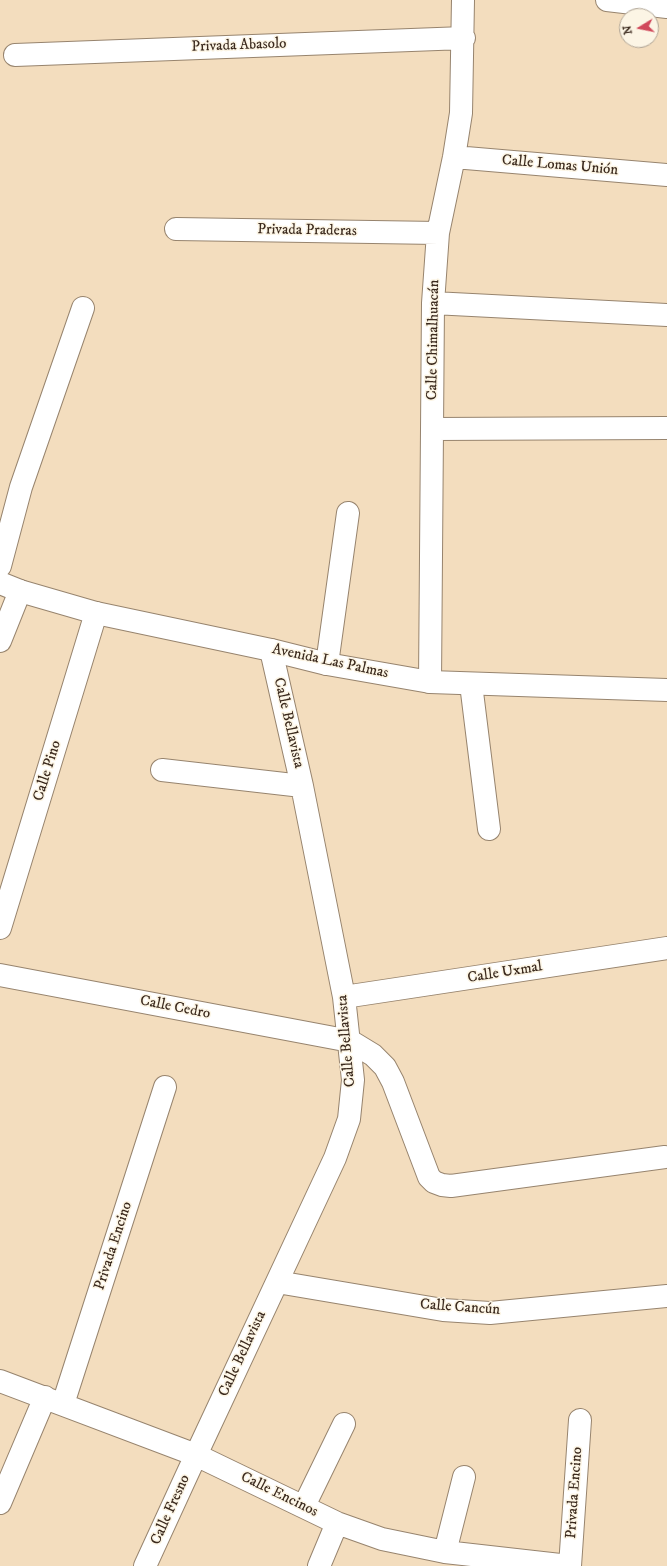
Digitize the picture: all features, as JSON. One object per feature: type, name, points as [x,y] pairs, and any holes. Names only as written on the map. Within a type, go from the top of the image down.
[{"type":"street","name":"Calle Chimalhuacán","points":[[430,682],[433,303],[438,233],[462,113],[464,38],[463,0]]},
{"type":"street","points":[[607,0],[667,6]]},
{"type":"street","name":"Privada Abasolo","points":[[15,55],[464,38]]},
{"type":"street","name":"Calle Lomas Unión","points":[[454,157],[667,175]]},
{"type":"street","name":"Privada Praderas","points":[[176,229],[438,233]]},
{"type":"street","points":[[433,303],[667,315]]},
{"type":"street","points":[[0,566],[21,487],[83,308]]},
{"type":"street","points":[[433,429],[667,428]]},
{"type":"street","points":[[327,664],[348,513]]},
{"type":"street","points":[[0,641],[10,587]]},
{"type":"street","name":"Avenida Las Palmas","points":[[10,587],[96,613],[271,650],[327,664],[430,682],[667,690]]},
{"type":"street","name":"Calle Pino","points":[[0,928],[96,613]]},
{"type":"street","name":"Calle Bellavista","points":[[196,1455],[335,1158],[349,1118],[353,1080],[350,1041],[344,997],[302,786],[271,650]]},
{"type":"street","points":[[667,682],[667,690]]},
{"type":"street","points":[[471,684],[489,829]]},
{"type":"street","points":[[162,770],[302,786]]},
{"type":"street","name":"Calle Uxmal","points":[[344,997],[667,948]]},
{"type":"street","name":"Calle Cedro","points":[[0,975],[350,1041],[373,1054],[385,1067],[393,1082],[429,1177],[434,1182],[442,1185],[451,1186],[665,1157]]},
{"type":"street","name":"Privada Encino","points":[[0,1503],[54,1401],[165,1087]]},
{"type":"street","name":"Calle Cancún","points":[[278,1282],[443,1310],[490,1313],[667,1296]]},
{"type":"street","name":"Calle Encinos","points":[[0,1381],[196,1455],[337,1523],[382,1539],[444,1552],[569,1566]]},
{"type":"street","name":"Privada Encino","points":[[569,1566],[580,1420]]},
{"type":"street","points":[[304,1506],[344,1424]]},
{"type":"street","name":"Calle Fresno","points":[[145,1566],[196,1455]]},
{"type":"street","points":[[444,1552],[464,1477]]},
{"type":"street","points":[[319,1566],[337,1523]]}]
